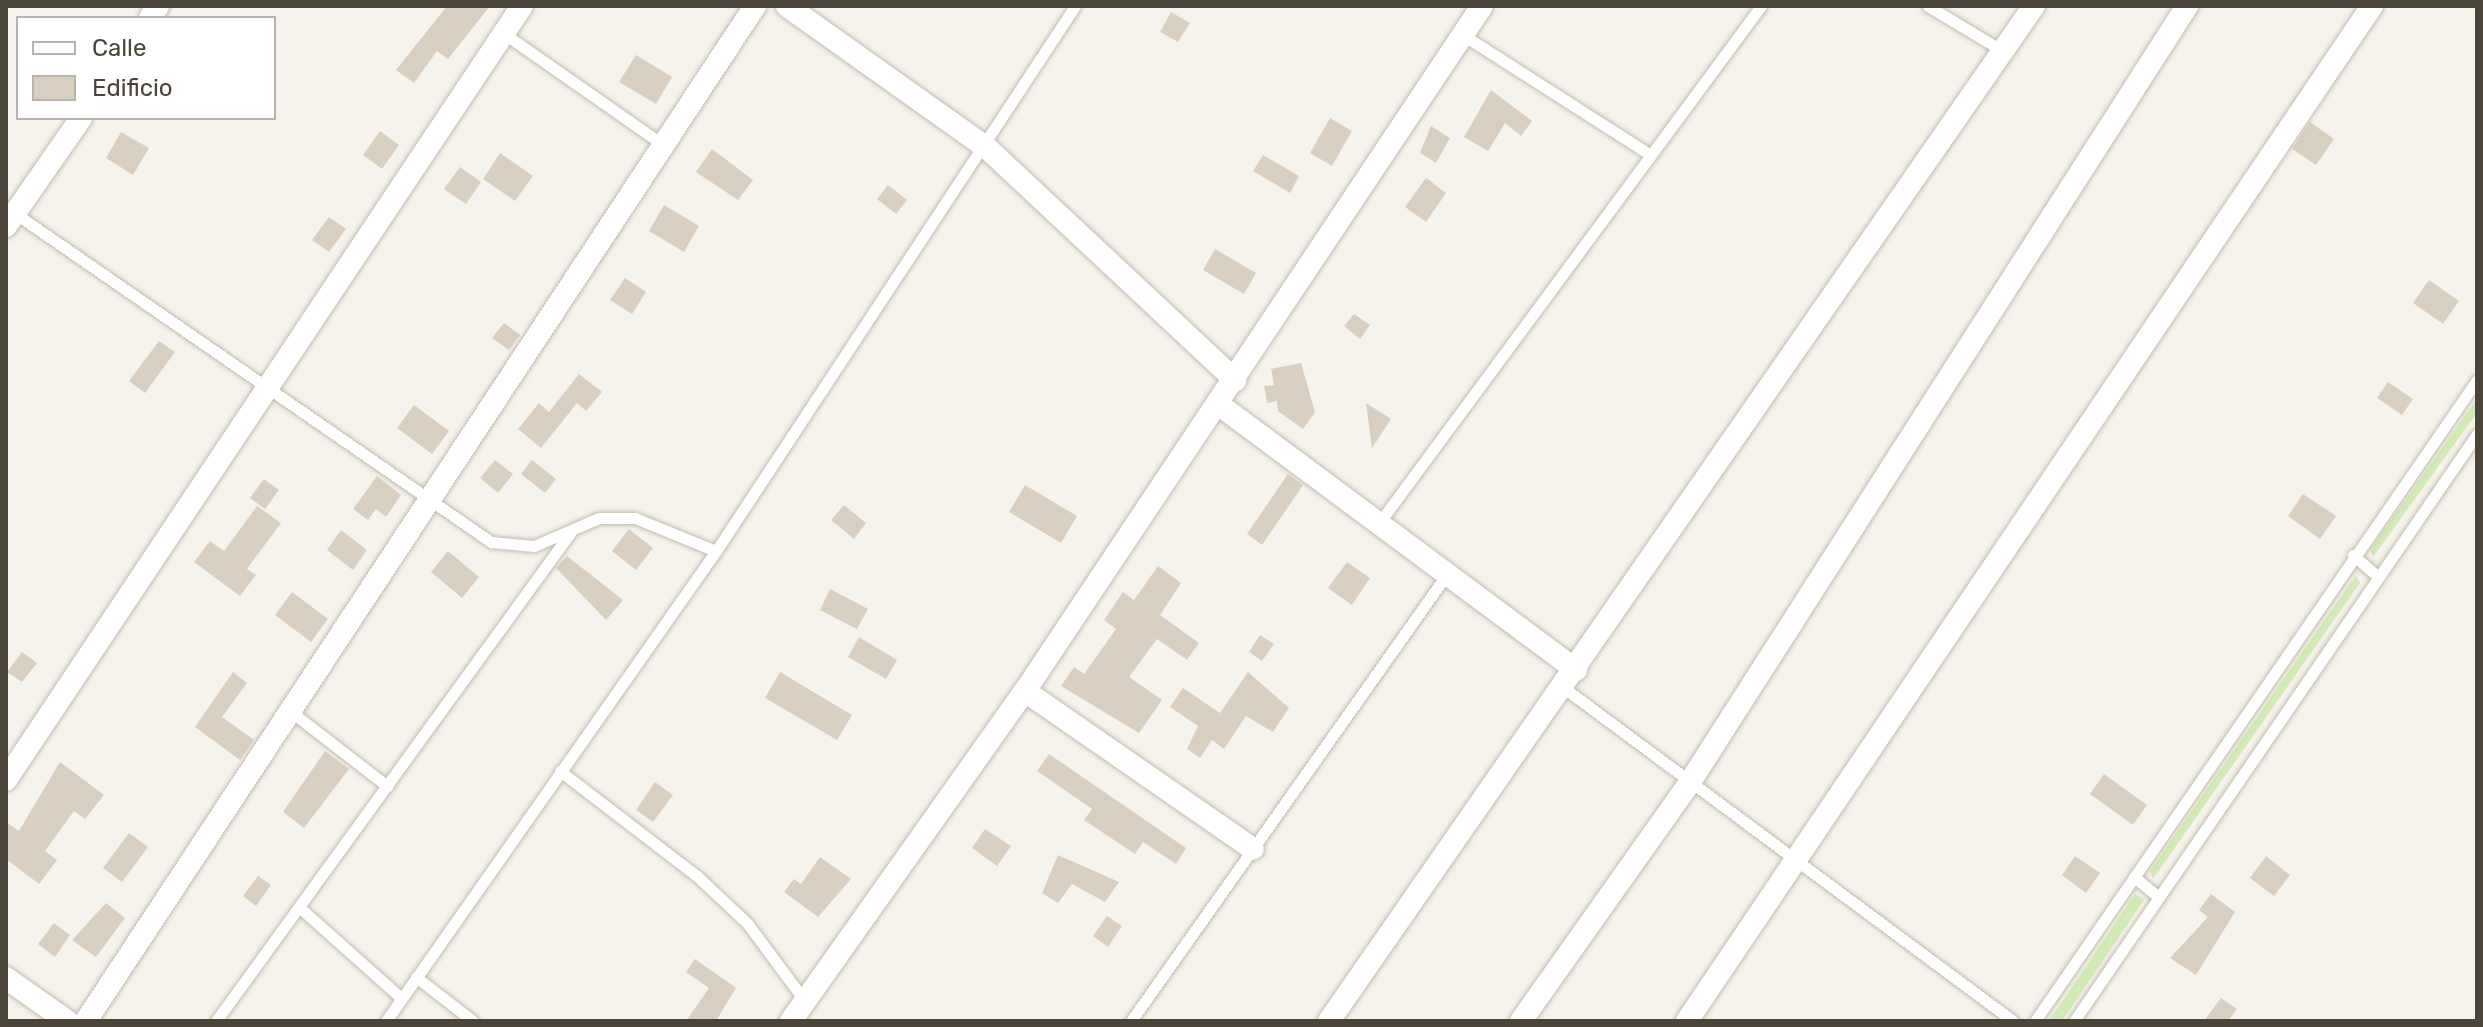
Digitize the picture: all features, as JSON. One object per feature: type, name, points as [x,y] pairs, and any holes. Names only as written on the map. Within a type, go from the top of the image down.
[{"type":"street","points":[[6,780],[271,392],[522,6]]},
{"type":"street","points":[[86,1021],[294,714],[755,6]]},
{"type":"street","points":[[787,6],[987,148],[1235,380]]},
{"type":"street","points":[[791,1021],[1025,691],[1482,6]]},
{"type":"street","points":[[1329,1021],[1570,679],[2034,6]]},
{"type":"street","points":[[1521,1021],[1690,782],[2187,6]]},
{"type":"street","points":[[1687,1021],[1792,859],[2372,6]]},
{"type":"street","points":[[9,215],[80,120]]},
{"type":"street","points":[[1218,404],[1447,574],[1570,679]]},
{"type":"street","points":[[1025,691],[1253,849]]},
{"type":"street","points":[[6,978],[67,1021]]},
{"type":"lane","points":[[386,1021],[716,551],[987,148],[1075,6]]},
{"type":"lane","points":[[1379,523],[1761,6]]},
{"type":"lane","points":[[1928,6],[2003,51]]},
{"type":"lane","points":[[503,33],[665,146]]},
{"type":"lane","points":[[1463,35],[1651,155]]},
{"type":"lane","points":[[9,215],[430,504],[511,547],[570,533],[599,518],[635,518],[716,551]]},
{"type":"lane","points":[[2035,1021],[2353,555],[2477,380]]},
{"type":"lane","points":[[2074,1021],[2477,434]]},
{"type":"lane","points":[[216,1021],[570,533]]},
{"type":"lane","points":[[2353,555],[2377,576]]},
{"type":"lane","points":[[1131,1021],[1447,574]]},
{"type":"lane","points":[[1570,679],[1690,782],[2013,1021]]},
{"type":"lane","points":[[294,714],[387,786]]},
{"type":"lane","points":[[560,771],[727,904],[805,1001]]},
{"type":"lane","points":[[2134,877],[2159,897]]},
{"type":"lane","points":[[299,907],[401,998]]},
{"type":"lane","points":[[416,977],[473,1021]]},
{"type":"green space","points":[[2477,399],[2477,413],[2373,557],[2370,550]]},
{"type":"green space","points":[[2356,575],[2360,583],[2153,879],[2150,871]]},
{"type":"green space","points":[[2135,894],[2144,900],[2062,1021],[2049,1021]]},
{"type":"building","points":[[447,6],[490,6],[448,59],[437,51],[414,83],[396,70]]},
{"type":"building","points":[[1171,12],[1190,23],[1178,42],[1160,32]]},
{"type":"building","points":[[636,55],[672,77],[656,104],[619,82]]},
{"type":"building","points":[[1491,90],[1532,121],[1521,136],[1505,123],[1488,151],[1464,137]]},
{"type":"building","points":[[1330,118],[1352,131],[1332,166],[1310,153]]},
{"type":"building","points":[[2310,122],[2334,139],[2316,165],[2292,149]]},
{"type":"building","points":[[1431,126],[1450,138],[1436,163],[1420,153]]},
{"type":"building","points":[[380,131],[399,145],[382,169],[363,155]]},
{"type":"building","points":[[121,132],[149,148],[133,175],[106,158]]},
{"type":"building","points":[[712,149],[753,180],[738,200],[696,172]]},
{"type":"building","points":[[500,153],[533,176],[515,201],[483,179]]},
{"type":"building","points":[[1263,155],[1299,176],[1290,193],[1253,171]]},
{"type":"building","points":[[460,167],[481,182],[466,204],[444,189]]},
{"type":"building","points":[[1426,178],[1446,193],[1426,222],[1405,207]]},
{"type":"building","points":[[888,185],[907,200],[896,214],[877,199]]},
{"type":"building","points":[[664,205],[699,226],[684,252],[649,231]]},
{"type":"building","points":[[329,217],[346,229],[329,252],[312,240]]},
{"type":"building","points":[[1215,249],[1256,273],[1244,294],[1203,270]]},
{"type":"building","points":[[625,278],[646,292],[632,314],[610,300]]},
{"type":"building","points":[[2429,280],[2459,301],[2443,324],[2413,303]]},
{"type":"building","points":[[1354,314],[1370,325],[1360,339],[1344,326]]},
{"type":"building","points":[[504,323],[520,335],[509,350],[492,338]]},
{"type":"building","points":[[159,341],[175,352],[145,393],[129,381]]},
{"type":"building","points":[[1301,363],[1315,412],[1303,429],[1278,411],[1277,401],[1267,403],[1264,386],[1274,385],[1271,369]]},
{"type":"building","points":[[579,374],[602,392],[586,411],[577,403],[541,448],[518,429],[539,403],[549,412]]},
{"type":"building","points":[[2388,382],[2413,399],[2402,415],[2377,398]]},
{"type":"building","points":[[1366,403],[1391,419],[1372,448]]},
{"type":"building","points":[[414,405],[449,431],[432,454],[397,428]]},
{"type":"building","points":[[495,460],[513,474],[498,493],[480,478]]},
{"type":"building","points":[[532,460],[556,479],[545,493],[521,474]]},
{"type":"building","points":[[1288,474],[1303,485],[1262,545],[1247,534]]},
{"type":"building","points":[[377,476],[401,495],[386,517],[376,509],[368,520],[353,509]]},
{"type":"building","points":[[264,479],[279,490],[265,509],[250,498]]},
{"type":"building","points":[[1025,485],[1077,516],[1061,543],[1009,512]]},
{"type":"building","points":[[2303,494],[2336,516],[2320,539],[2288,516]]},
{"type":"building","points":[[844,505],[866,523],[854,539],[831,520]]},
{"type":"building","points":[[257,506],[281,523],[247,569],[256,575],[240,596],[194,562],[210,541],[224,551]]},
{"type":"building","points":[[629,529],[653,548],[636,570],[612,551]]},
{"type":"building","points":[[341,530],[367,550],[353,570],[327,550]]},
{"type":"building","points":[[448,551],[479,577],[462,598],[431,572]]},
{"type":"building","points":[[567,556],[623,600],[606,620],[556,568]]},
{"type":"building","points":[[1347,562],[1370,578],[1352,605],[1328,588]]},
{"type":"building","points":[[1158,566],[1181,583],[1160,615],[1199,643],[1187,660],[1157,639],[1129,677],[1162,700],[1139,733],[1061,686],[1074,667],[1084,674],[1116,629],[1104,620],[1123,592],[1134,600]]},
{"type":"building","points":[[830,589],[868,609],[857,629],[820,610]]},
{"type":"building","points":[[292,592],[328,619],[311,642],[275,615]]},
{"type":"building","points":[[1260,635],[1274,644],[1262,661],[1249,652]]},
{"type":"building","points":[[859,637],[897,660],[886,679],[848,657]]},
{"type":"building","points":[[22,652],[37,663],[22,682],[7,672]]},
{"type":"building","points":[[233,672],[247,683],[222,717],[254,740],[240,760],[195,727]]},
{"type":"building","points":[[780,672],[852,715],[837,740],[765,698]]},
{"type":"building","points":[[1248,672],[1289,708],[1273,732],[1246,716],[1224,749],[1212,740],[1200,758],[1187,749],[1198,726],[1170,707],[1183,688],[1220,713]]},
{"type":"building","points":[[325,751],[349,769],[304,828],[283,812]]},
{"type":"building","points":[[1049,754],[1186,848],[1176,864],[1143,842],[1135,854],[1084,820],[1092,809],[1037,771]]},
{"type":"building","points":[[60,762],[104,795],[85,819],[74,811],[45,851],[57,860],[39,884],[6,859],[6,822],[19,831]]},
{"type":"building","points":[[2104,774],[2147,805],[2133,825],[2090,794]]},
{"type":"building","points":[[655,782],[673,795],[653,822],[636,810]]},
{"type":"building","points":[[985,829],[1011,846],[997,866],[972,848]]},
{"type":"building","points":[[129,833],[148,847],[122,882],[103,868]]},
{"type":"building","points":[[1058,855],[1119,882],[1105,902],[1072,884],[1058,903],[1042,893]]},
{"type":"building","points":[[2075,856],[2100,873],[2086,893],[2062,875]]},
{"type":"building","points":[[2266,856],[2290,875],[2274,896],[2250,878]]},
{"type":"building","points":[[820,857],[851,879],[818,917],[784,892],[794,879],[801,884]]},
{"type":"building","points":[[258,876],[271,885],[256,906],[243,896]]},
{"type":"building","points":[[2211,894],[2235,912],[2196,975],[2170,958],[2208,917],[2199,910]]},
{"type":"building","points":[[106,903],[125,918],[96,957],[72,940]]},
{"type":"building","points":[[1107,916],[1122,926],[1108,947],[1093,936]]},
{"type":"building","points":[[54,923],[70,935],[55,957],[38,944]]},
{"type":"building","points":[[695,959],[736,988],[716,1021],[686,1021],[709,988],[686,972]]},
{"type":"building","points":[[2221,998],[2237,1009],[2228,1021],[2204,1021]]}]
